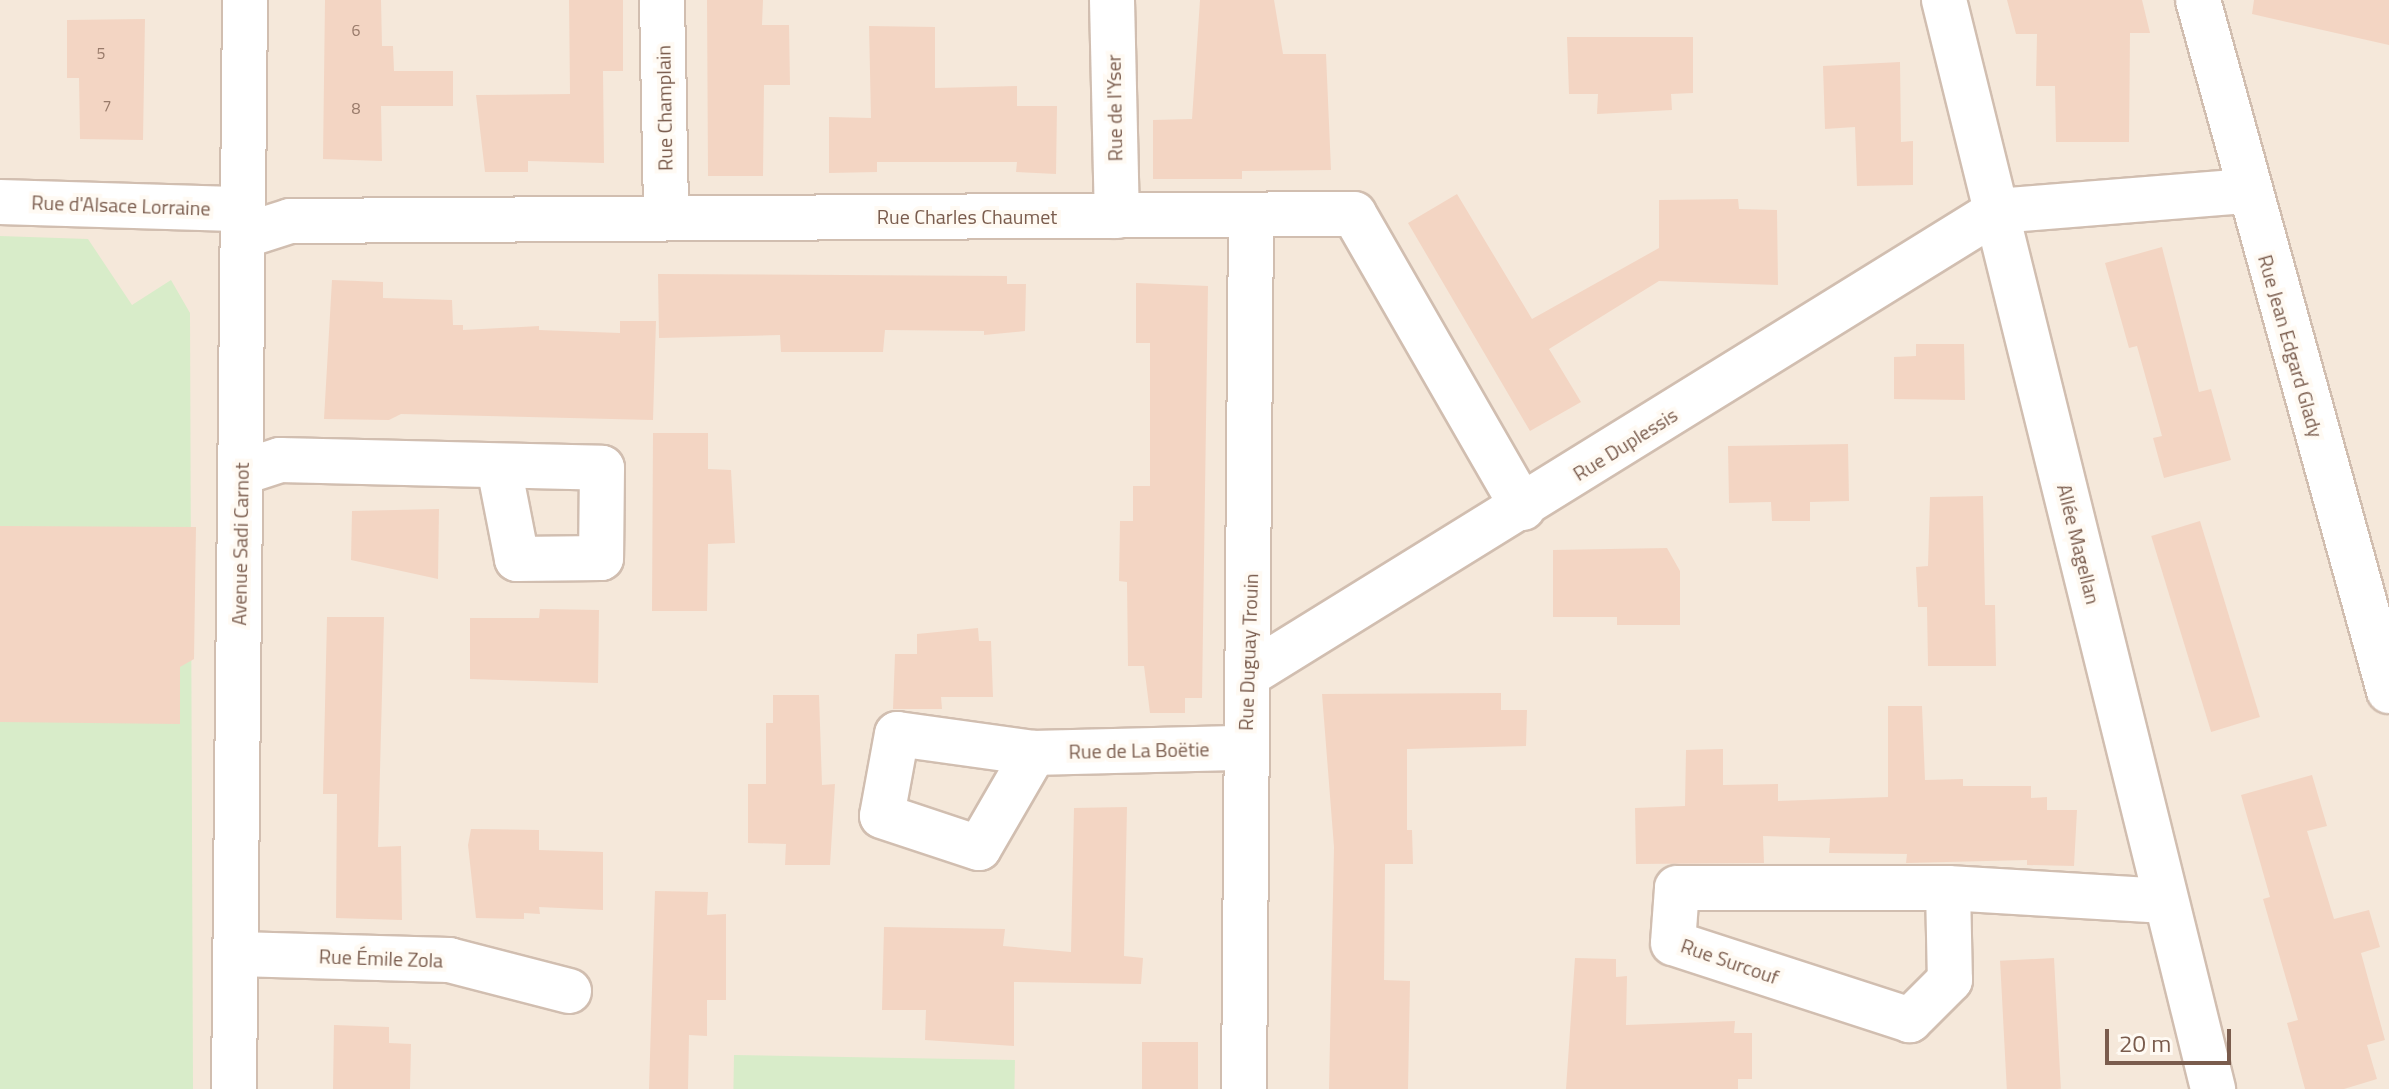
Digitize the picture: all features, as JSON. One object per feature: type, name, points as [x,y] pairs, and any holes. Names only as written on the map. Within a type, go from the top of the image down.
[{"type":"street","name":"Avenue Sadi Carnot","points":[[234,1089],[245,0]]},
{"type":"street","name":"Rue Champlain","points":[[662,0],[666,216]]},
{"type":"street","name":"Rue de l'Yser","points":[[1112,0],[1117,216]]},
{"type":"street","name":"Allée Magellan","points":[[1944,0],[2213,1089]]},
{"type":"street","name":"Rue Jean Edgard Glady","points":[[2198,0],[2247,191],[2389,691]]},
{"type":"street","points":[[1997,211],[2247,191]]},
{"type":"street","name":"Rue d'Alsace Lorraine","points":[[0,202],[243,223]]},
{"type":"street","name":"Rue Duplessis","points":[[1251,673],[1523,508],[1997,211]]},
{"type":"street","name":"Rue Charles Chaumet","points":[[243,223],[666,216],[1354,214],[1523,508]]},
{"type":"street","name":"Rue Duguay Trouin","points":[[1244,1089],[1244,748],[1251,673],[1251,216]]},
{"type":"street","points":[[240,473],[280,460],[499,467]]},
{"type":"street","name":"Rue de La Boëtie","points":[[1034,753],[1244,748]]},
{"type":"street","name":"Rue Surcouf","points":[[1948,888],[1950,980],[1910,1020],[1673,943],[1677,888],[1948,888],[2166,901]]},
{"type":"street","name":"Rue Émile Zola","points":[[237,954],[449,960],[569,991]]},
{"type":"shaded area","points":[[0,0],[2389,0],[2389,1089],[0,1089]]},
{"type":"green space","points":[[0,236],[88,239],[132,305],[171,280],[190,313],[193,1089],[0,1089]]},
{"type":"green space","points":[[734,1055],[1015,1060],[1014,1089],[733,1089]]},
{"type":"building","points":[[325,0],[381,0],[382,46],[393,46],[394,71],[453,71],[453,106],[381,106],[382,161],[323,159]]},
{"type":"building","points":[[569,0],[623,0],[623,71],[603,71],[604,163],[528,161],[528,172],[485,172],[476,95],[570,94]]},
{"type":"building","points":[[707,0],[763,0],[762,25],[789,25],[790,85],[764,85],[763,176],[708,176]]},
{"type":"building","points":[[1200,0],[1274,0],[1283,54],[1326,54],[1331,170],[1242,171],[1242,179],[1153,179],[1153,120],[1192,119]]},
{"type":"building","points":[[2007,0],[2142,0],[2150,33],[2130,33],[2129,142],[2056,142],[2055,86],[2036,86],[2037,34],[2016,34]]},
{"type":"building","points":[[2254,0],[2389,0],[2389,45],[2252,14]]},
{"type":"building","points":[[145,19],[143,140],[80,139],[79,78],[67,78],[67,20]]},
{"type":"building","points":[[869,26],[935,27],[935,88],[1017,86],[1017,106],[1057,106],[1056,174],[1016,172],[1017,162],[877,162],[877,172],[829,173],[829,117],[871,118]]},
{"type":"building","points":[[1567,37],[1693,37],[1693,93],[1671,94],[1672,110],[1597,114],[1598,94],[1569,94]]},
{"type":"building","points":[[1900,62],[1901,142],[1913,141],[1913,185],[1857,186],[1855,127],[1825,129],[1823,66]]},
{"type":"building","points":[[1457,194],[1532,319],[1659,248],[1659,200],[1738,199],[1739,209],[1777,210],[1778,285],[1659,281],[1549,349],[1581,402],[1530,431],[1408,223]]},
{"type":"building","points":[[2162,247],[2199,392],[2211,389],[2231,460],[2164,478],[2153,438],[2162,436],[2137,346],[2129,348],[2105,263]]},
{"type":"building","points":[[658,274],[1007,276],[1007,284],[1026,284],[1025,331],[984,335],[984,331],[885,330],[883,352],[781,352],[780,335],[659,338]]},
{"type":"building","points":[[332,280],[383,282],[383,298],[452,300],[453,325],[463,325],[463,330],[539,326],[539,330],[620,333],[620,321],[656,321],[653,420],[401,414],[389,420],[324,419]]},
{"type":"building","points":[[1136,283],[1208,286],[1202,698],[1185,698],[1185,713],[1150,713],[1144,666],[1128,666],[1127,582],[1119,581],[1120,521],[1133,521],[1133,486],[1150,486],[1150,343],[1136,343]]},
{"type":"building","points":[[1916,344],[1964,344],[1965,400],[1894,399],[1894,357],[1916,356]]},
{"type":"building","points":[[653,433],[708,433],[708,469],[731,470],[735,543],[708,544],[707,611],[652,611]]},
{"type":"building","points":[[1848,444],[1849,501],[1810,502],[1810,521],[1772,521],[1771,502],[1729,503],[1728,446]]},
{"type":"building","points":[[1983,496],[1985,605],[1995,605],[1996,666],[1928,666],[1927,607],[1918,607],[1916,567],[1928,566],[1930,497]]},
{"type":"building","points":[[439,509],[438,579],[351,560],[352,511]]},
{"type":"building","points":[[2200,521],[2260,717],[2211,732],[2151,536]]},
{"type":"building","points":[[0,526],[196,527],[194,659],[180,667],[180,724],[0,722]]},
{"type":"building","points":[[1667,548],[1680,571],[1680,625],[1617,625],[1617,617],[1553,617],[1553,550]]},
{"type":"building","points":[[540,609],[599,610],[598,683],[470,679],[470,618],[539,618]]},
{"type":"building","points":[[327,617],[384,617],[378,847],[401,846],[402,920],[336,918],[337,794],[323,794]]},
{"type":"building","points":[[978,628],[979,641],[991,641],[993,697],[941,697],[942,709],[893,709],[895,654],[917,654],[917,634]]},
{"type":"building","points":[[1501,693],[1501,710],[1527,710],[1526,746],[1407,749],[1407,830],[1412,830],[1413,864],[1385,864],[1384,980],[1410,981],[1408,1089],[1329,1089],[1334,847],[1322,694]]},
{"type":"building","points":[[773,695],[819,695],[822,785],[835,784],[830,865],[785,865],[786,844],[748,843],[748,784],[766,784],[766,723],[773,723]]},
{"type":"building","points":[[1888,706],[1922,706],[1925,780],[1963,779],[1963,786],[2031,786],[2031,798],[2047,797],[2047,810],[2077,810],[2074,866],[2027,865],[2027,860],[1906,863],[1907,854],[1829,853],[1830,838],[1763,836],[1764,863],[1636,864],[1635,808],[1685,806],[1686,750],[1723,749],[1723,785],[1778,784],[1778,801],[1888,797]]},
{"type":"building","points":[[2312,775],[2327,826],[2307,831],[2334,919],[2369,910],[2380,947],[2361,953],[2385,1040],[2367,1045],[2377,1079],[2344,1089],[2305,1089],[2287,1023],[2298,1020],[2263,899],[2270,897],[2241,795]]},
{"type":"building","points":[[1127,807],[1124,956],[1143,958],[1141,984],[1014,982],[1014,1046],[925,1040],[926,1010],[882,1010],[884,927],[1005,929],[1003,946],[1071,952],[1074,808]]},
{"type":"building","points":[[471,829],[539,830],[539,850],[603,852],[603,910],[539,907],[540,914],[524,913],[524,919],[476,918],[468,845]]},
{"type":"building","points":[[655,891],[708,892],[707,915],[726,914],[726,1000],[707,1000],[707,1036],[689,1035],[688,1089],[649,1089]]},
{"type":"building","points":[[1575,958],[1616,959],[1616,977],[1627,976],[1626,1025],[1735,1021],[1734,1033],[1752,1033],[1752,1079],[1738,1079],[1738,1089],[1566,1089]]},
{"type":"building","points":[[2054,958],[2061,1089],[2007,1089],[2000,961]]},
{"type":"building","points":[[334,1025],[389,1027],[389,1043],[411,1044],[410,1089],[333,1089]]},
{"type":"building","points":[[1142,1042],[1198,1042],[1198,1089],[1142,1089]]}]
